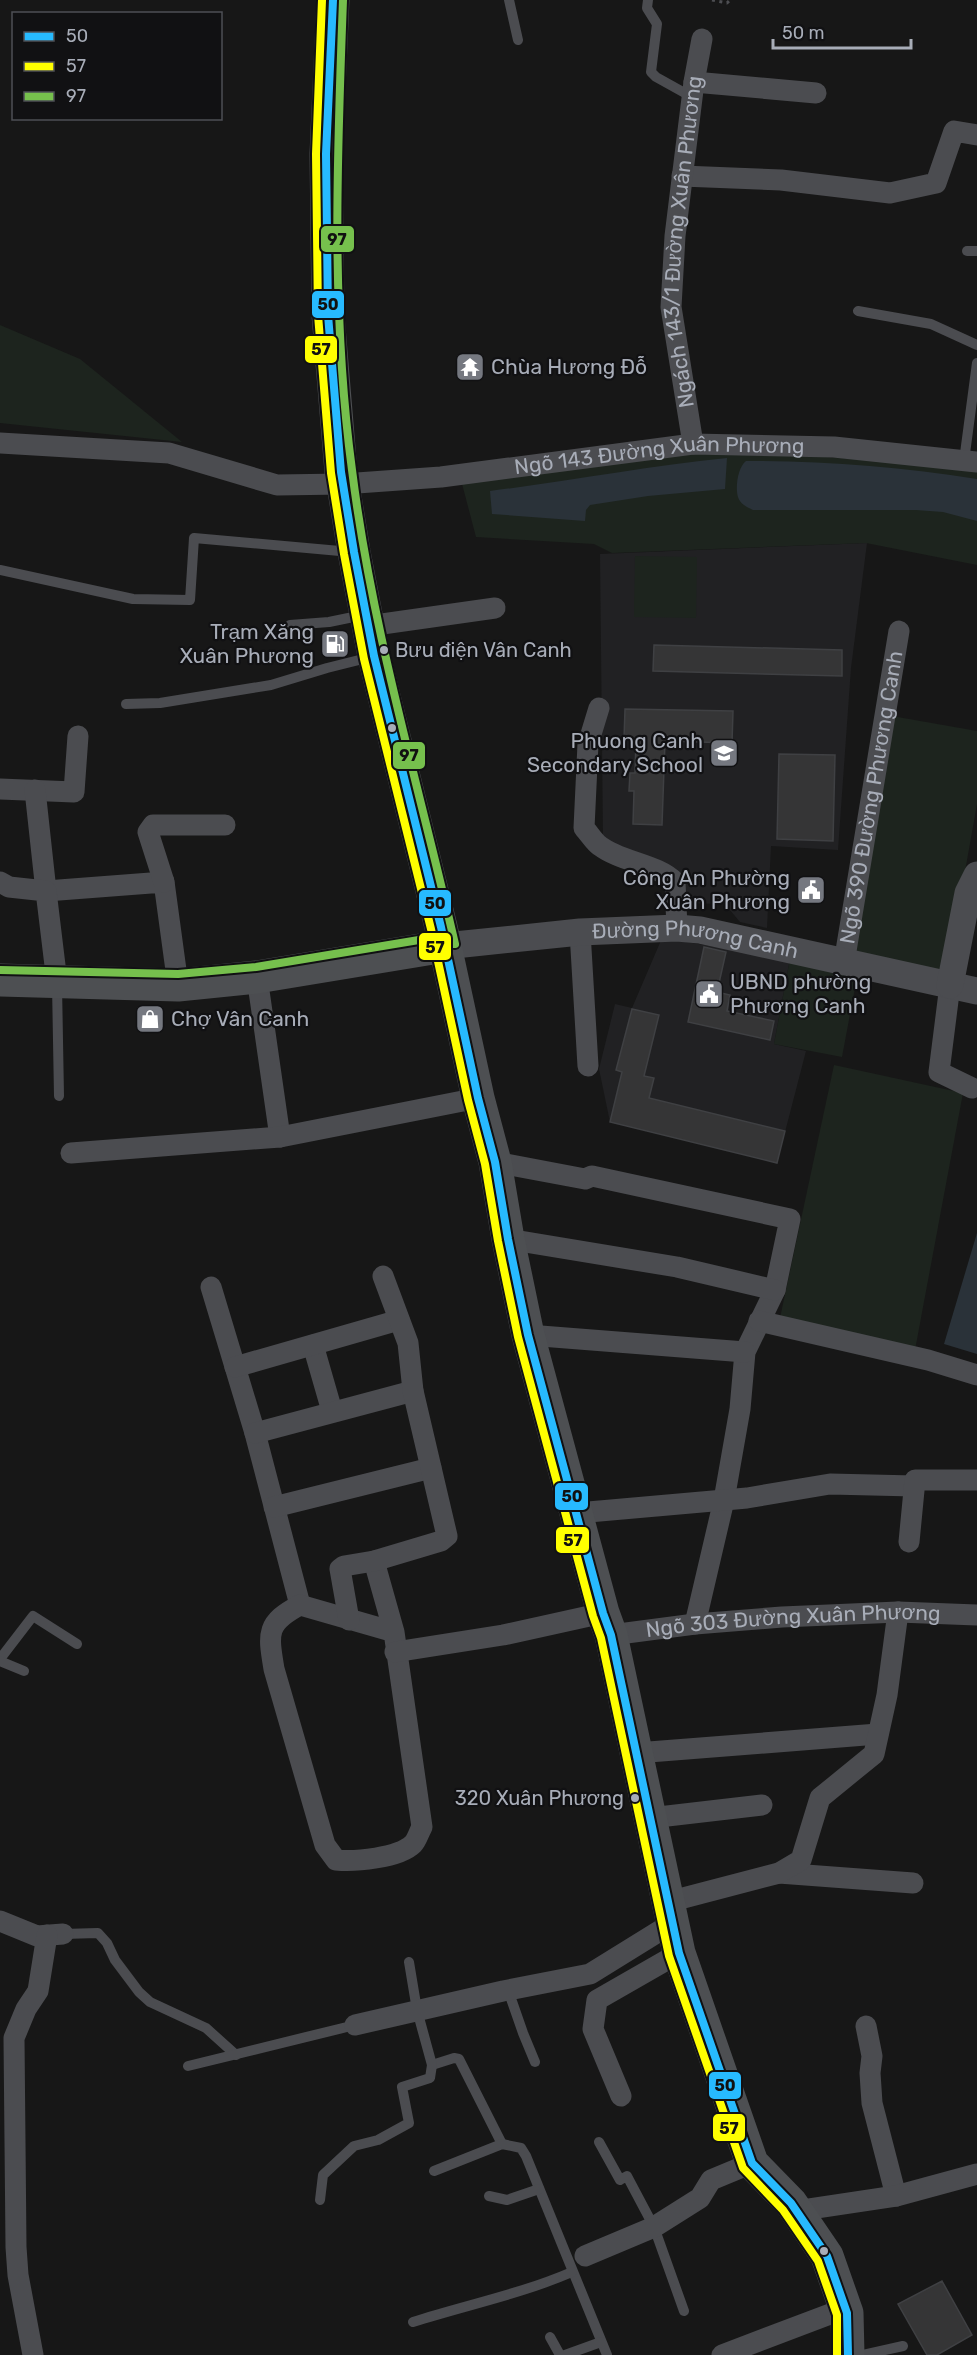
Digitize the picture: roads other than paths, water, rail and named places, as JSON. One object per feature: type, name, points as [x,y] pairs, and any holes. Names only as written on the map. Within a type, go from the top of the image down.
[{"type":"main road","points":[[333,0],[326,154],[328,315],[343,484],[369,632],[445,946],[477,1098],[495,1162],[507,1239],[528,1335],[607,1624],[674,1926],[752,2163],[796,2211],[827,2256],[846,2308],[848,2355]]},
{"type":"main road","points":[[0,980],[178,985],[257,977],[445,946]]},
{"type":"street","name":"Ngách 143/1 Đường Xuân Phương","points":[[693,444],[671,307],[675,236],[692,89],[702,39]]},
{"type":"street","points":[[692,89],[816,93]]},
{"type":"street","points":[[682,176],[781,180],[890,193],[936,183],[954,131],[977,135]]},
{"type":"street","name":"Ngõ 143 Đường Xuân Phương","points":[[0,443],[169,453],[277,485],[343,484],[441,477],[693,444],[834,447],[971,462]]},
{"type":"street","points":[[369,632],[495,609]]},
{"type":"street","name":"Ngõ 390 Đường Phương Canh","points":[[844,963],[899,631]]},
{"type":"street","points":[[599,708],[588,744],[584,828],[600,846],[632,862],[668,875],[675,882],[677,928]]},
{"type":"street","points":[[0,789],[74,792],[78,736]]},
{"type":"street","points":[[35,790],[57,982]]},
{"type":"street","points":[[178,985],[164,882],[148,832],[153,825],[225,825]]},
{"type":"street","points":[[972,1088],[939,1072],[950,985],[968,893],[977,875]]},
{"type":"street","points":[[0,882],[9,887],[46,891],[164,882]]},
{"type":"street","name":"Đường Phương Canh","points":[[445,946],[579,932],[677,928],[700,930],[977,991]]},
{"type":"street","points":[[579,932],[588,1066]]},
{"type":"street","points":[[257,977],[280,1137]]},
{"type":"street","points":[[71,1153],[280,1137],[477,1098]]},
{"type":"street","points":[[495,1162],[585,1179],[592,1176],[789,1219],[775,1290],[745,1352],[740,1409],[723,1500],[695,1624]]},
{"type":"street","points":[[507,1239],[677,1267],[775,1290]]},
{"type":"street","points":[[349,1620],[340,1569],[344,1566],[374,1561],[441,1541],[447,1536],[413,1391],[408,1343],[383,1276]]},
{"type":"street","points":[[211,1287],[255,1433],[300,1605]]},
{"type":"street","points":[[235,1367],[399,1320]]},
{"type":"street","points":[[759,1322],[928,1360],[977,1375]]},
{"type":"street","points":[[528,1335],[745,1352]]},
{"type":"street","points":[[313,1345],[332,1411]]},
{"type":"street","points":[[255,1433],[413,1391]]},
{"type":"street","points":[[274,1508],[431,1468]]},
{"type":"street","points":[[909,1542],[915,1480],[977,1480]]},
{"type":"street","points":[[577,1513],[747,1498],[830,1484],[914,1486]]},
{"type":"street","points":[[374,1561],[395,1642],[422,1827],[414,1844],[398,1852],[348,1861],[336,1860],[325,1845],[274,1669],[270,1643],[274,1623],[280,1615],[300,1605],[349,1620],[395,1642]]},
{"type":"street","points":[[355,2025],[590,1974],[674,1926],[801,1860],[820,1798],[873,1754],[887,1695],[898,1611]]},
{"type":"street","name":"Ngõ 303 Đường Xuân Phương","points":[[395,1642],[503,1635],[607,1624],[695,1624],[898,1611],[977,1615]]},
{"type":"street","points":[[636,1753],[878,1734]]},
{"type":"street","points":[[650,1818],[762,1805]]},
{"type":"street","points":[[779,1873],[913,1883]]},
{"type":"street","points":[[0,1921],[37,1936],[55,1935],[38,1991],[26,2009],[14,2038],[8,2125],[18,2275],[33,2355]]},
{"type":"street","points":[[621,2096],[593,2029],[597,2000],[674,1926]]},
{"type":"street","points":[[866,2026],[872,2056],[870,2073],[872,2103],[896,2196]]},
{"type":"street","points":[[578,2264],[654,2228],[700,2198],[711,2180],[752,2163]]},
{"type":"street","points":[[796,2211],[896,2196],[977,2174]]},
{"type":"street","points":[[722,2355],[846,2308]]},
{"type":"lane","points":[[509,0],[518,40]]},
{"type":"lane","points":[[648,0],[647,8],[657,24],[651,72],[656,77],[692,89]]},
{"type":"lane","points":[[858,310],[931,324],[977,345]]},
{"type":"lane","points":[[971,462],[977,363]]},
{"type":"lane","points":[[0,570],[133,599],[190,600],[194,538],[354,552]]},
{"type":"lane","points":[[290,625],[329,622],[369,632]]},
{"type":"lane","points":[[126,704],[160,704],[271,685],[327,668],[369,632]]},
{"type":"lane","points":[[57,982],[59,1096]]},
{"type":"lane","points":[[24,1671],[0,1660],[33,1616],[77,1644]]},
{"type":"lane","points":[[55,1935],[98,1933],[107,1943],[121,1969],[144,1997],[206,2028],[236,2055]]},
{"type":"lane","points":[[320,2200],[323,2175],[337,2160],[354,2146],[378,2140],[409,2123],[402,2087],[430,2078],[432,2065],[417,2010],[409,1962]]},
{"type":"lane","points":[[508,1990],[535,2062]]},
{"type":"lane","points":[[188,2066],[355,2025]]},
{"type":"lane","points":[[432,2065],[453,2058],[459,2059],[502,2144]]},
{"type":"lane","points":[[599,2142],[620,2180],[627,2176],[654,2228],[684,2310]]},
{"type":"lane","points":[[434,2171],[502,2144],[521,2148],[539,2189],[578,2264],[607,2355]]},
{"type":"lane","points":[[489,2196],[507,2200],[539,2189]]},
{"type":"lane","points":[[413,2322],[532,2288],[578,2264]]},
{"type":"lane","points":[[550,2337],[560,2355]]},
{"type":"lane","points":[[565,2355],[601,2342]]},
{"type":"lane","points":[[863,2355],[903,2346]]},
{"type":"place","name":"Chùa Hương Đỗ","points":[[470,367]]},
{"type":"place","name":"Trạm Xăng Xuân Phương","points":[[335,644]]},
{"type":"place","name":"Bưu điện Vân Canh","points":[[384,650]]},
{"type":"place","name":"Phuong Canh Secondary School","points":[[724,753]]},
{"type":"place","name":"Công An Phường Xuân Phương","points":[[811,890]]},
{"type":"place","name":"UBND phường Phương Canh","points":[[709,994]]},
{"type":"place","name":"Chợ Vân Canh","points":[[150,1019]]},
{"type":"place","name":"320 Xuân Phương","points":[[635,1798]]}]
